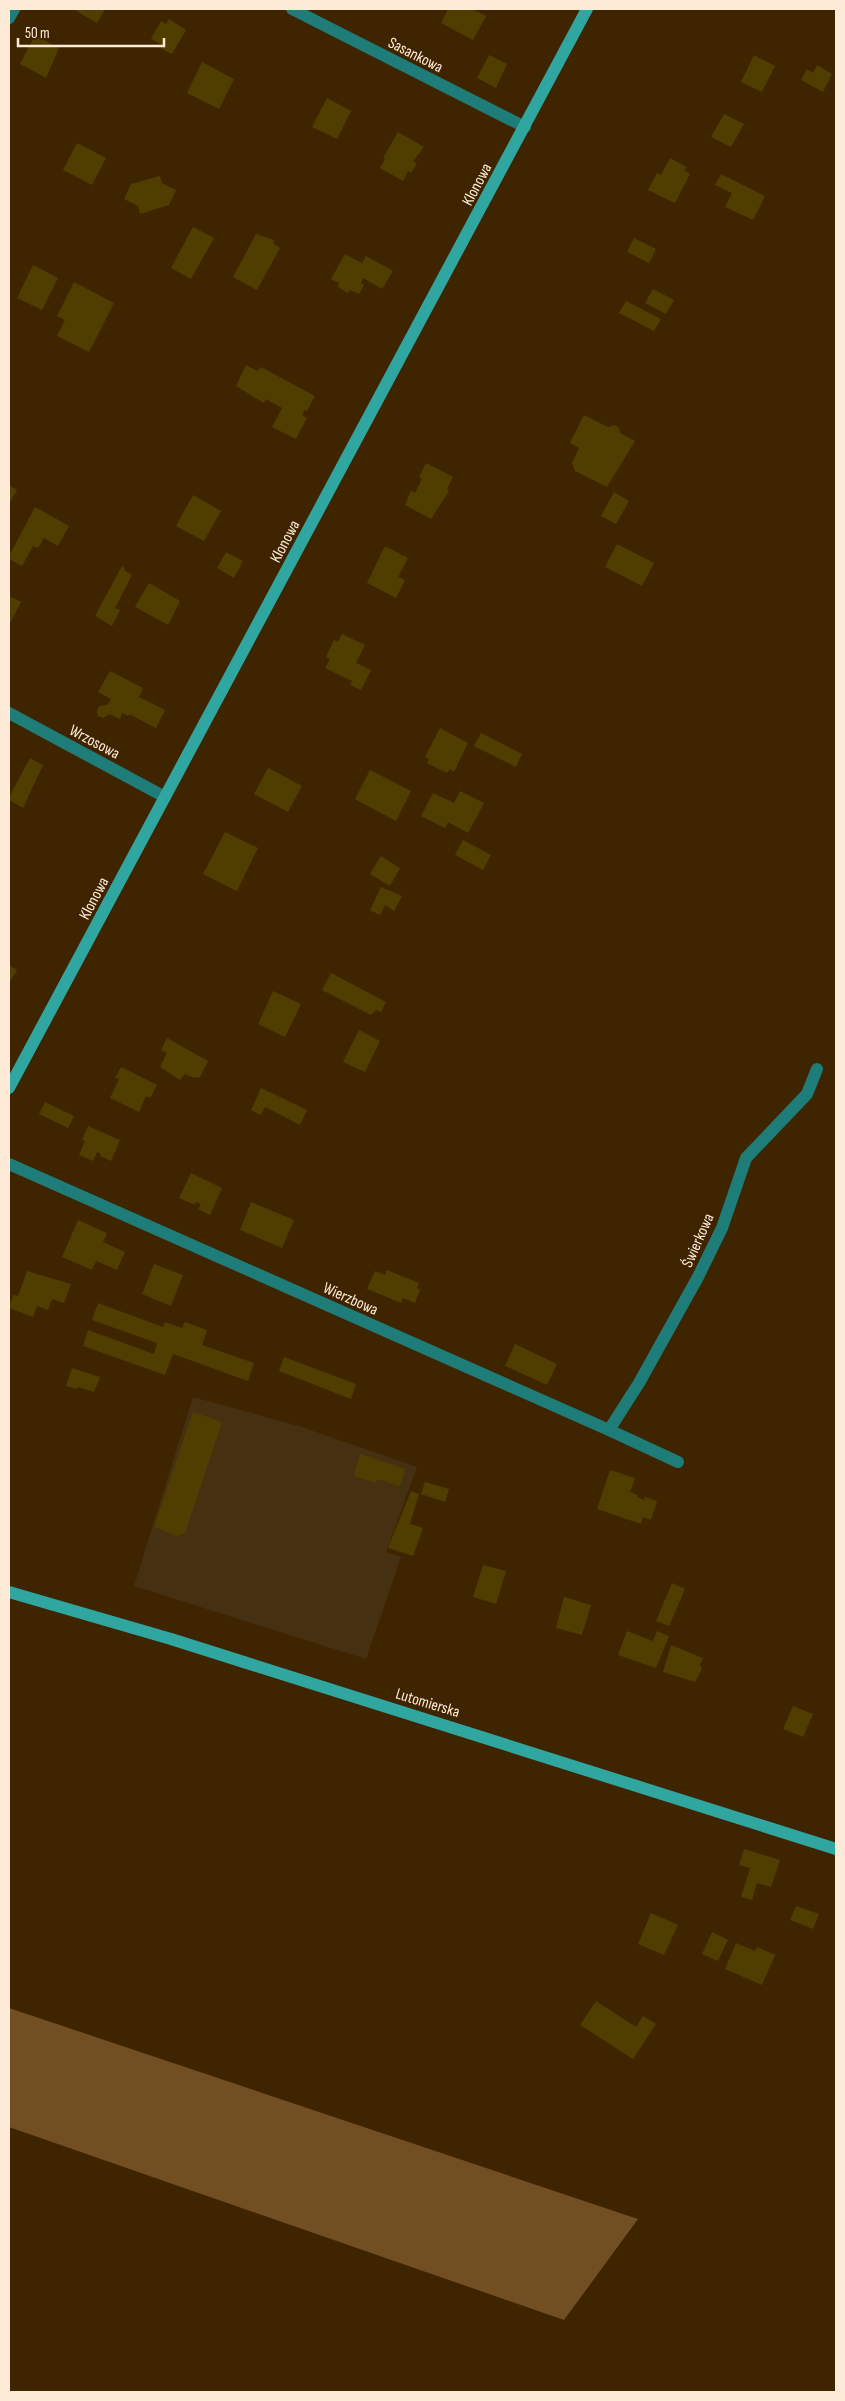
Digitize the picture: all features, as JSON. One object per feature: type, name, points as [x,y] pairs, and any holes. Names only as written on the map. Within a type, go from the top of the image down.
[{"type":"street","points":[[9,18],[14,9]]},
{"type":"street","name":"Sasankowa","points":[[292,9],[525,127]]},
{"type":"street","name":"Klonowa","points":[[9,1088],[587,9]]},
{"type":"street","name":"Wrzosowa","points":[[9,713],[165,798]]},
{"type":"street","name":"Świerkowa","points":[[609,1430],[639,1383],[698,1277],[722,1228],[746,1158],[808,1094],[817,1069]]},
{"type":"street","name":"Wierzbowa","points":[[9,1164],[678,1462]]},
{"type":"street","name":"Lutomierska","points":[[9,1592],[171,1639],[836,1849]]},
{"type":"shaded area","points":[[193,1397],[299,1426],[417,1467],[386,1552],[401,1557],[366,1659],[134,1586]]},
{"type":"shaded area","points":[[9,2008],[638,2219],[564,2320],[9,2127]]},
{"type":"building","points":[[73,9],[105,9],[97,23]]},
{"type":"building","points":[[448,9],[472,9],[486,16],[473,40],[441,23]]},
{"type":"building","points":[[169,19],[186,30],[172,54],[160,48],[162,45],[151,39],[161,21],[166,24]]},
{"type":"building","points":[[35,35],[59,48],[46,78],[20,64]]},
{"type":"building","points":[[489,55],[507,64],[496,88],[477,78]]},
{"type":"building","points":[[754,55],[775,66],[762,92],[741,82]]},
{"type":"building","points":[[202,62],[234,79],[219,109],[187,93]]},
{"type":"building","points":[[817,65],[832,74],[823,92],[801,80],[807,69],[813,73]]},
{"type":"building","points":[[327,98],[351,111],[337,139],[312,127]]},
{"type":"building","points":[[724,114],[744,124],[731,147],[711,137]]},
{"type":"building","points":[[398,132],[424,147],[413,161],[417,163],[411,173],[408,171],[403,181],[380,168],[385,159],[383,158]]},
{"type":"building","points":[[77,143],[106,158],[92,185],[63,170]]},
{"type":"building","points":[[670,158],[687,167],[684,170],[690,174],[675,203],[648,190],[657,173],[661,175]]},
{"type":"building","points":[[721,174],[765,196],[753,220],[725,207],[732,193],[715,185]]},
{"type":"building","points":[[160,176],[162,183],[176,190],[169,205],[140,214],[138,206],[124,199],[131,184]]},
{"type":"building","points":[[193,227],[214,238],[191,279],[171,268]]},
{"type":"building","points":[[256,234],[274,240],[273,243],[280,248],[257,290],[233,277]]},
{"type":"building","points":[[634,238],[656,249],[649,263],[627,252]]},
{"type":"building","points":[[345,254],[362,263],[366,256],[393,271],[382,289],[363,278],[361,283],[364,285],[359,294],[350,290],[348,293],[338,287],[339,283],[331,279]]},
{"type":"building","points":[[33,265],[58,278],[42,310],[17,298]]},
{"type":"building","points":[[74,282],[114,303],[89,352],[57,336],[65,320],[57,316]]},
{"type":"building","points":[[653,289],[674,300],[666,314],[645,303]]},
{"type":"building","points":[[626,301],[661,319],[654,331],[619,313]]},
{"type":"building","points":[[246,365],[257,371],[261,367],[315,396],[307,411],[305,410],[302,415],[307,418],[296,439],[272,427],[282,408],[266,399],[264,403],[236,386]]},
{"type":"building","points":[[584,415],[608,427],[614,425],[619,428],[620,433],[635,441],[607,487],[575,471],[572,463],[579,448],[570,443]]},
{"type":"building","points":[[426,463],[453,477],[447,489],[449,491],[431,519],[405,505],[411,491],[415,493],[422,479],[419,477]]},
{"type":"building","points":[[9,485],[17,490],[9,504]]},
{"type":"building","points":[[614,492],[629,501],[616,524],[601,516]]},
{"type":"building","points":[[193,495],[221,511],[204,541],[176,526]]},
{"type":"building","points":[[35,507],[69,526],[58,546],[44,538],[38,548],[33,546],[22,566],[9,559],[9,556]]},
{"type":"building","points":[[617,544],[654,563],[642,586],[605,567]]},
{"type":"building","points":[[385,546],[408,558],[398,577],[405,580],[396,598],[367,583]]},
{"type":"building","points":[[226,552],[243,561],[234,578],[217,568]]},
{"type":"building","points":[[122,566],[125,568],[124,570],[132,575],[115,608],[120,610],[112,626],[95,616]]},
{"type":"building","points":[[149,583],[180,601],[168,625],[135,607]]},
{"type":"building","points":[[9,596],[21,602],[9,625]]},
{"type":"building","points":[[342,634],[365,645],[356,663],[371,670],[361,690],[350,685],[352,681],[325,668],[330,659],[326,657],[334,640],[338,642]]},
{"type":"building","points":[[110,671],[143,688],[139,697],[165,710],[156,728],[129,714],[128,716],[122,713],[120,719],[110,714],[103,718],[98,716],[99,706],[107,705],[111,699],[98,692]]},
{"type":"building","points":[[440,728],[468,743],[454,772],[450,769],[447,773],[427,763],[429,759],[425,757]]},
{"type":"building","points":[[481,733],[522,754],[516,767],[474,746]]},
{"type":"building","points":[[30,758],[43,765],[23,808],[9,800],[9,797]]},
{"type":"building","points":[[268,768],[302,786],[288,812],[254,794]]},
{"type":"building","points":[[370,770],[411,791],[396,821],[355,799]]},
{"type":"building","points":[[460,791],[484,803],[468,833],[448,822],[445,828],[421,816],[433,793],[454,803]]},
{"type":"building","points":[[225,832],[258,848],[237,891],[203,874]]},
{"type":"building","points":[[463,840],[491,855],[483,870],[455,855]]},
{"type":"building","points":[[381,856],[400,868],[390,886],[370,874]]},
{"type":"building","points":[[381,887],[402,896],[394,911],[385,905],[380,915],[370,910]]},
{"type":"building","points":[[9,965],[17,970],[10,982],[9,981]]},
{"type":"building","points":[[331,973],[386,1002],[381,1012],[376,1010],[371,1015],[322,990]]},
{"type":"building","points":[[273,991],[301,1004],[285,1037],[258,1024]]},
{"type":"building","points":[[359,1030],[380,1041],[365,1072],[343,1062]]},
{"type":"building","points":[[167,1038],[208,1061],[200,1077],[194,1078],[185,1074],[180,1080],[160,1067],[167,1053],[161,1050]]},
{"type":"building","points":[[121,1067],[157,1085],[150,1098],[146,1096],[139,1112],[110,1098],[119,1079],[115,1078]]},
{"type":"building","points":[[261,1088],[307,1110],[300,1125],[265,1107],[261,1115],[251,1110]]},
{"type":"building","points":[[45,1102],[74,1116],[68,1128],[39,1114]]},
{"type":"building","points":[[88,1126],[120,1140],[111,1161],[100,1156],[101,1154],[97,1152],[93,1161],[79,1155],[85,1141],[82,1140]]},
{"type":"building","points":[[191,1173],[222,1188],[210,1215],[198,1209],[201,1204],[196,1202],[195,1205],[179,1198]]},
{"type":"building","points":[[251,1202],[294,1220],[282,1248],[240,1230]]},
{"type":"building","points":[[78,1220],[107,1233],[103,1242],[125,1252],[117,1270],[96,1261],[92,1270],[62,1257]]},
{"type":"building","points":[[154,1264],[183,1275],[171,1306],[142,1294]]},
{"type":"building","points":[[387,1270],[419,1283],[417,1288],[420,1290],[415,1303],[403,1298],[401,1303],[367,1289],[375,1271],[385,1275]]},
{"type":"building","points":[[27,1271],[71,1284],[64,1303],[52,1299],[48,1310],[37,1306],[33,1317],[9,1308],[13,1295],[18,1296]]},
{"type":"building","points":[[98,1303],[163,1327],[165,1322],[182,1328],[185,1322],[207,1330],[202,1345],[254,1363],[248,1381],[173,1354],[165,1375],[83,1346],[88,1330],[154,1354],[157,1343],[92,1320]]},
{"type":"building","points":[[515,1344],[557,1364],[547,1385],[505,1366]]},
{"type":"building","points":[[284,1357],[356,1384],[351,1399],[279,1371]]},
{"type":"building","points":[[72,1368],[100,1377],[94,1392],[78,1387],[77,1389],[66,1386]]},
{"type":"building","points":[[193,1412],[222,1422],[185,1533],[177,1536],[154,1527]]},
{"type":"building","points":[[360,1454],[405,1469],[400,1486],[377,1479],[376,1483],[354,1476]]},
{"type":"building","points":[[610,1470],[635,1478],[630,1492],[638,1495],[637,1497],[644,1500],[645,1497],[657,1501],[651,1520],[643,1517],[641,1524],[597,1509]]},
{"type":"building","points":[[425,1482],[449,1489],[445,1502],[421,1494]]},
{"type":"building","points":[[411,1491],[419,1494],[410,1524],[423,1528],[413,1556],[388,1548]]},
{"type":"building","points":[[483,1565],[506,1571],[496,1604],[473,1597]]},
{"type":"building","points":[[672,1583],[685,1589],[669,1626],[656,1621]]},
{"type":"building","points":[[564,1597],[591,1605],[582,1635],[556,1628]]},
{"type":"building","points":[[627,1631],[653,1641],[657,1631],[669,1636],[656,1668],[618,1655]]},
{"type":"building","points":[[671,1645],[703,1658],[700,1665],[702,1669],[695,1682],[663,1672]]},
{"type":"building","points":[[793,1706],[813,1714],[803,1737],[783,1729]]},
{"type":"building","points":[[744,1849],[780,1860],[771,1887],[757,1883],[752,1900],[741,1897],[750,1868],[739,1865]]},
{"type":"building","points":[[796,1906],[819,1914],[813,1929],[790,1920]]},
{"type":"building","points":[[651,1913],[678,1925],[664,1955],[638,1944]]},
{"type":"building","points":[[712,1932],[728,1940],[718,1961],[702,1954]]},
{"type":"building","points":[[736,1943],[755,1951],[757,1947],[775,1955],[762,1985],[725,1969]]},
{"type":"building","points":[[596,2001],[636,2027],[643,2016],[656,2024],[633,2059],[580,2025]]}]
